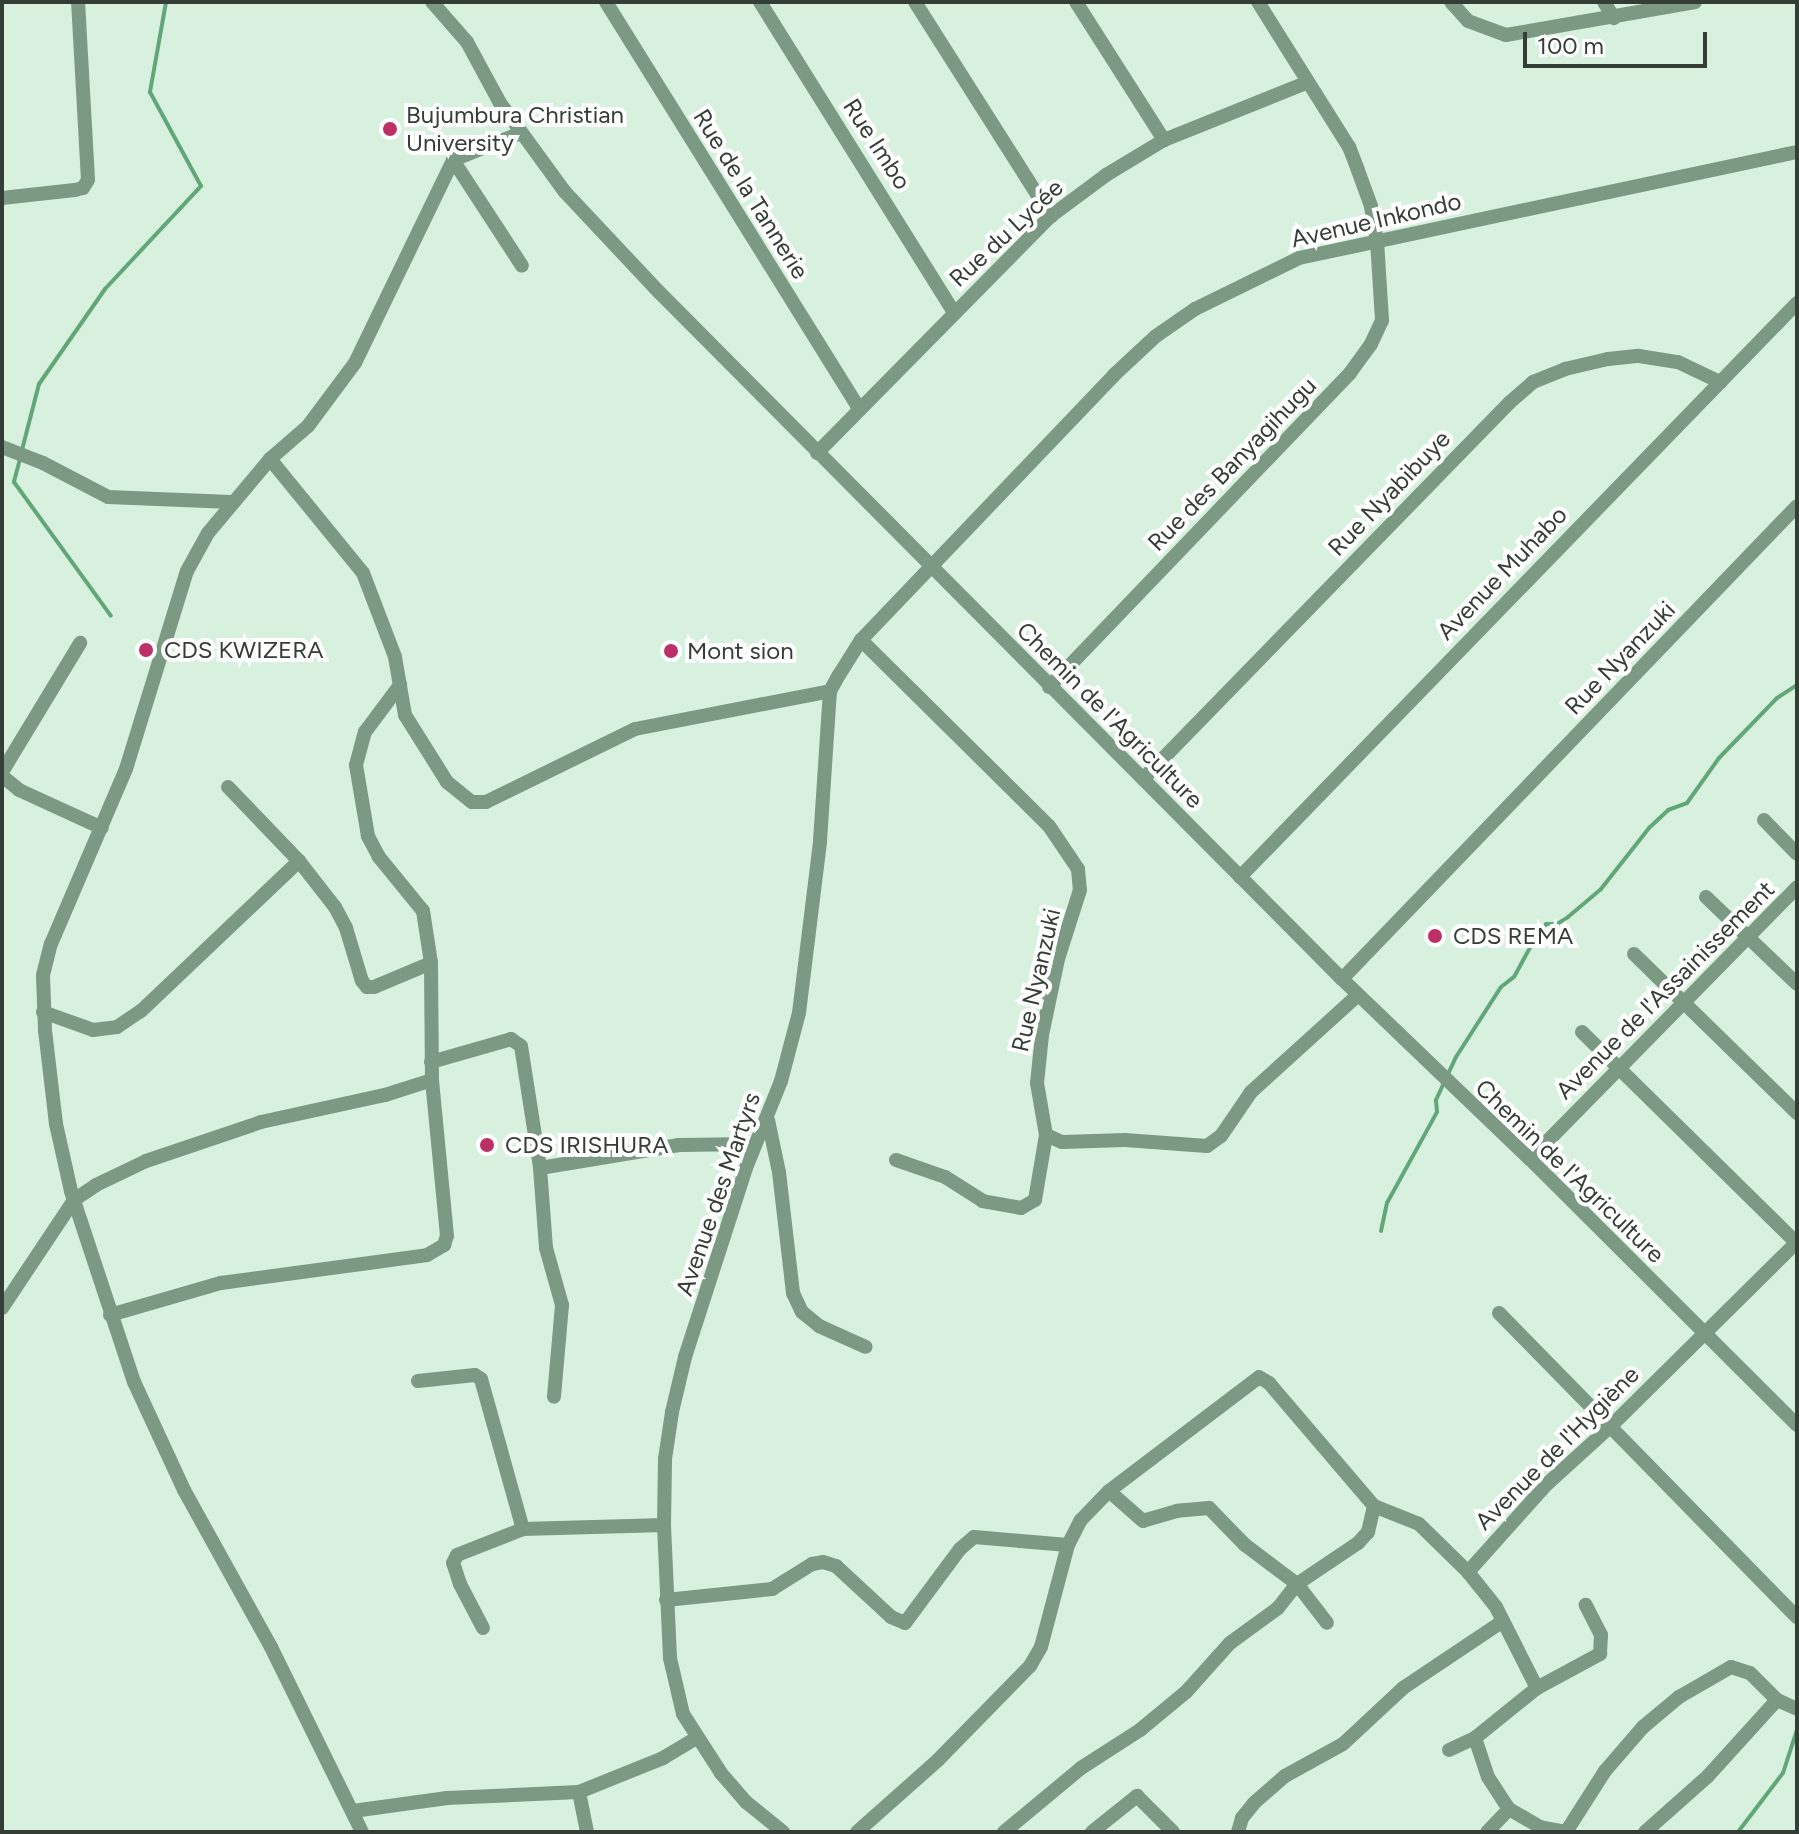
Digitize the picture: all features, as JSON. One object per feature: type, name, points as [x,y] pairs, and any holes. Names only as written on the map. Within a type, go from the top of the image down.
[{"type":"street","points":[[2,198],[75,190],[83,188],[88,180],[78,2]]},
{"type":"street","name":"Chemin de l'Agriculture","points":[[432,2],[467,42],[500,103],[565,192],[1049,687],[1797,1425]]},
{"type":"street","name":"Rue de la Tannerie","points":[[606,2],[859,408]]},
{"type":"street","name":"Rue Imbo","points":[[760,2],[954,313]]},
{"type":"street","points":[[915,2],[1051,216]]},
{"type":"street","points":[[1076,2],[1164,140]]},
{"type":"street","name":"Rue des Banyagihugu","points":[[1049,687],[1357,364],[1382,320],[1377,241],[1371,206],[1353,158],[1258,2]]},
{"type":"street","points":[[1451,2],[1468,21],[1506,35],[1695,2]]},
{"type":"street","points":[[1604,2],[1614,18]]},
{"type":"street","name":"Rue du Lycée","points":[[817,453],[1051,216],[1106,175],[1164,140],[1308,82]]},
{"type":"street","points":[[362,1832],[271,1647],[162,1447],[110,1315],[74,1200],[56,1124],[43,1012],[43,975],[51,944],[102,828],[157,678],[172,614],[187,571],[208,533],[270,459],[308,426],[355,363],[453,160],[521,133]]},
{"type":"street","name":"Avenue Inkondo","points":[[933,569],[1156,336],[1195,309],[1299,258],[1797,152]]},
{"type":"street","points":[[453,160],[522,266]]},
{"type":"street","name":"Avenue Muhabo","points":[[1240,877],[1797,303]]},
{"type":"street","name":"Rue Nyabibuye","points":[[1143,779],[1292,623],[1533,382],[1565,369],[1608,359],[1639,356],[1678,362],[1720,382]]},
{"type":"street","points":[[2,447],[43,463],[108,497],[231,502]]},
{"type":"street","points":[[270,459],[363,573],[386,627],[405,715],[447,782],[461,796],[486,802],[635,729],[830,691]]},
{"type":"street","name":"Rue Nyanzuki","points":[[1342,979],[1797,506]]},
{"type":"street","name":"Avenue des Martyrs","points":[[783,1832],[746,1802],[696,1738],[683,1714],[675,1684],[666,1600],[665,1459],[672,1412],[690,1343],[754,1144],[768,1120],[799,1013],[820,841],[830,691],[861,640],[933,569]]},
{"type":"street","name":"Rue Nyanzuki","points":[[861,640],[1049,826],[1078,869],[1080,890],[1058,959],[1042,1035],[1037,1083],[1046,1135],[1035,1200],[1029,1207],[1021,1208],[983,1201],[945,1177],[896,1160]]},
{"type":"street","points":[[80,643],[2,774],[19,790],[102,828]]},
{"type":"street","points":[[110,1315],[221,1283],[437,1252],[447,1236],[432,1080],[431,963],[423,911],[379,857],[368,836],[356,765],[365,732],[400,685]]},
{"type":"street","points":[[228,787],[299,861],[346,928],[362,981],[367,987],[374,987],[431,963]]},
{"type":"street","points":[[1764,820],[1797,854]]},
{"type":"street","points":[[43,1012],[93,1030],[117,1027],[141,1011],[299,861]]},
{"type":"street","name":"Avenue de l'Assainissement","points":[[1530,1159],[1797,887]]},
{"type":"street","points":[[1706,897],[1797,984]]},
{"type":"street","points":[[1634,954],[1797,1113]]},
{"type":"street","points":[[1046,1135],[1062,1142],[1125,1140],[1207,1146],[1221,1136],[1251,1092],[1358,995]]},
{"type":"street","points":[[1582,1032],[1797,1243]]},
{"type":"street","points":[[431,1062],[516,1041],[521,1046],[540,1168],[546,1248],[562,1305],[554,1397]]},
{"type":"street","points":[[2,1308],[74,1200],[126,1169],[261,1122],[385,1095],[432,1080]]},
{"type":"street","points":[[768,1120],[779,1172],[793,1293],[802,1312],[819,1326],[866,1347]]},
{"type":"street","points":[[540,1168],[679,1145],[754,1144]]},
{"type":"street","name":"Avenue de l'Hygiène","points":[[1468,1572],[1512,1518],[1612,1425],[1797,1243]]},
{"type":"street","points":[[1499,1313],[1797,1617]]},
{"type":"street","points":[[418,1381],[475,1375],[481,1379],[523,1529]]},
{"type":"street","points":[[857,1832],[938,1760],[1030,1666],[1041,1647],[1068,1545],[1081,1520],[1109,1491],[1259,1377],[1269,1383],[1374,1506],[1419,1524],[1468,1572],[1503,1621],[1537,1688]]},
{"type":"street","points":[[1109,1491],[1143,1521],[1177,1511],[1209,1508],[1245,1545],[1297,1584],[1327,1623]]},
{"type":"street","points":[[1004,1832],[1081,1768],[1140,1730],[1186,1692],[1230,1643],[1278,1608],[1297,1584],[1358,1543],[1368,1532],[1374,1506]]},
{"type":"street","points":[[483,1628],[460,1584],[453,1563],[465,1551],[523,1529],[664,1525]]},
{"type":"street","points":[[666,1600],[772,1589],[812,1564],[823,1562],[836,1566],[891,1617],[905,1623],[960,1549],[974,1537],[1068,1545]]},
{"type":"street","points":[[1449,1750],[1475,1738],[1537,1688],[1600,1654],[1601,1635],[1586,1605]]},
{"type":"street","points":[[1238,1832],[1242,1818],[1254,1803],[1285,1776],[1343,1744],[1403,1688],[1503,1621]]},
{"type":"street","points":[[1475,1738],[1488,1777],[1509,1809],[1540,1827],[1566,1832],[1622,1748],[1679,1697],[1731,1667],[1750,1673],[1777,1700],[1797,1709]]},
{"type":"street","points":[[1645,1832],[1708,1776],[1777,1700]]},
{"type":"street","points":[[353,1811],[447,1798],[579,1792],[663,1758],[696,1738]]},
{"type":"street","points":[[579,1792],[587,1832]]},
{"type":"street","points":[[1092,1832],[1137,1796],[1173,1832]]},
{"type":"street","points":[[1487,1832],[1509,1809]]},
{"type":"waterway","points":[[22,450],[39,384],[105,289],[201,186],[150,92],[166,2]]},
{"type":"waterway","points":[[20,459],[14,482],[111,616]]},
{"type":"waterway","points":[[1381,1231],[1387,1203],[1437,1112],[1436,1100],[1456,1057],[1501,987],[1514,977],[1538,933],[1546,924],[1557,924],[1568,917],[1601,889],[1649,828],[1668,810],[1687,803],[1719,758],[1777,698],[1797,685]]},
{"type":"waterway","points":[[1738,1832],[1783,1773],[1797,1730]]},
{"type":"place","name":"Bujumbura Christian University","points":[[390,129]]},
{"type":"place","name":"CDS KWIZERA","points":[[146,650]]},
{"type":"place","name":"Mont sion","points":[[671,651]]},
{"type":"place","name":"CDS REMA","points":[[1435,936]]},
{"type":"place","name":"CDS IRISHURA","points":[[487,1145]]}]
